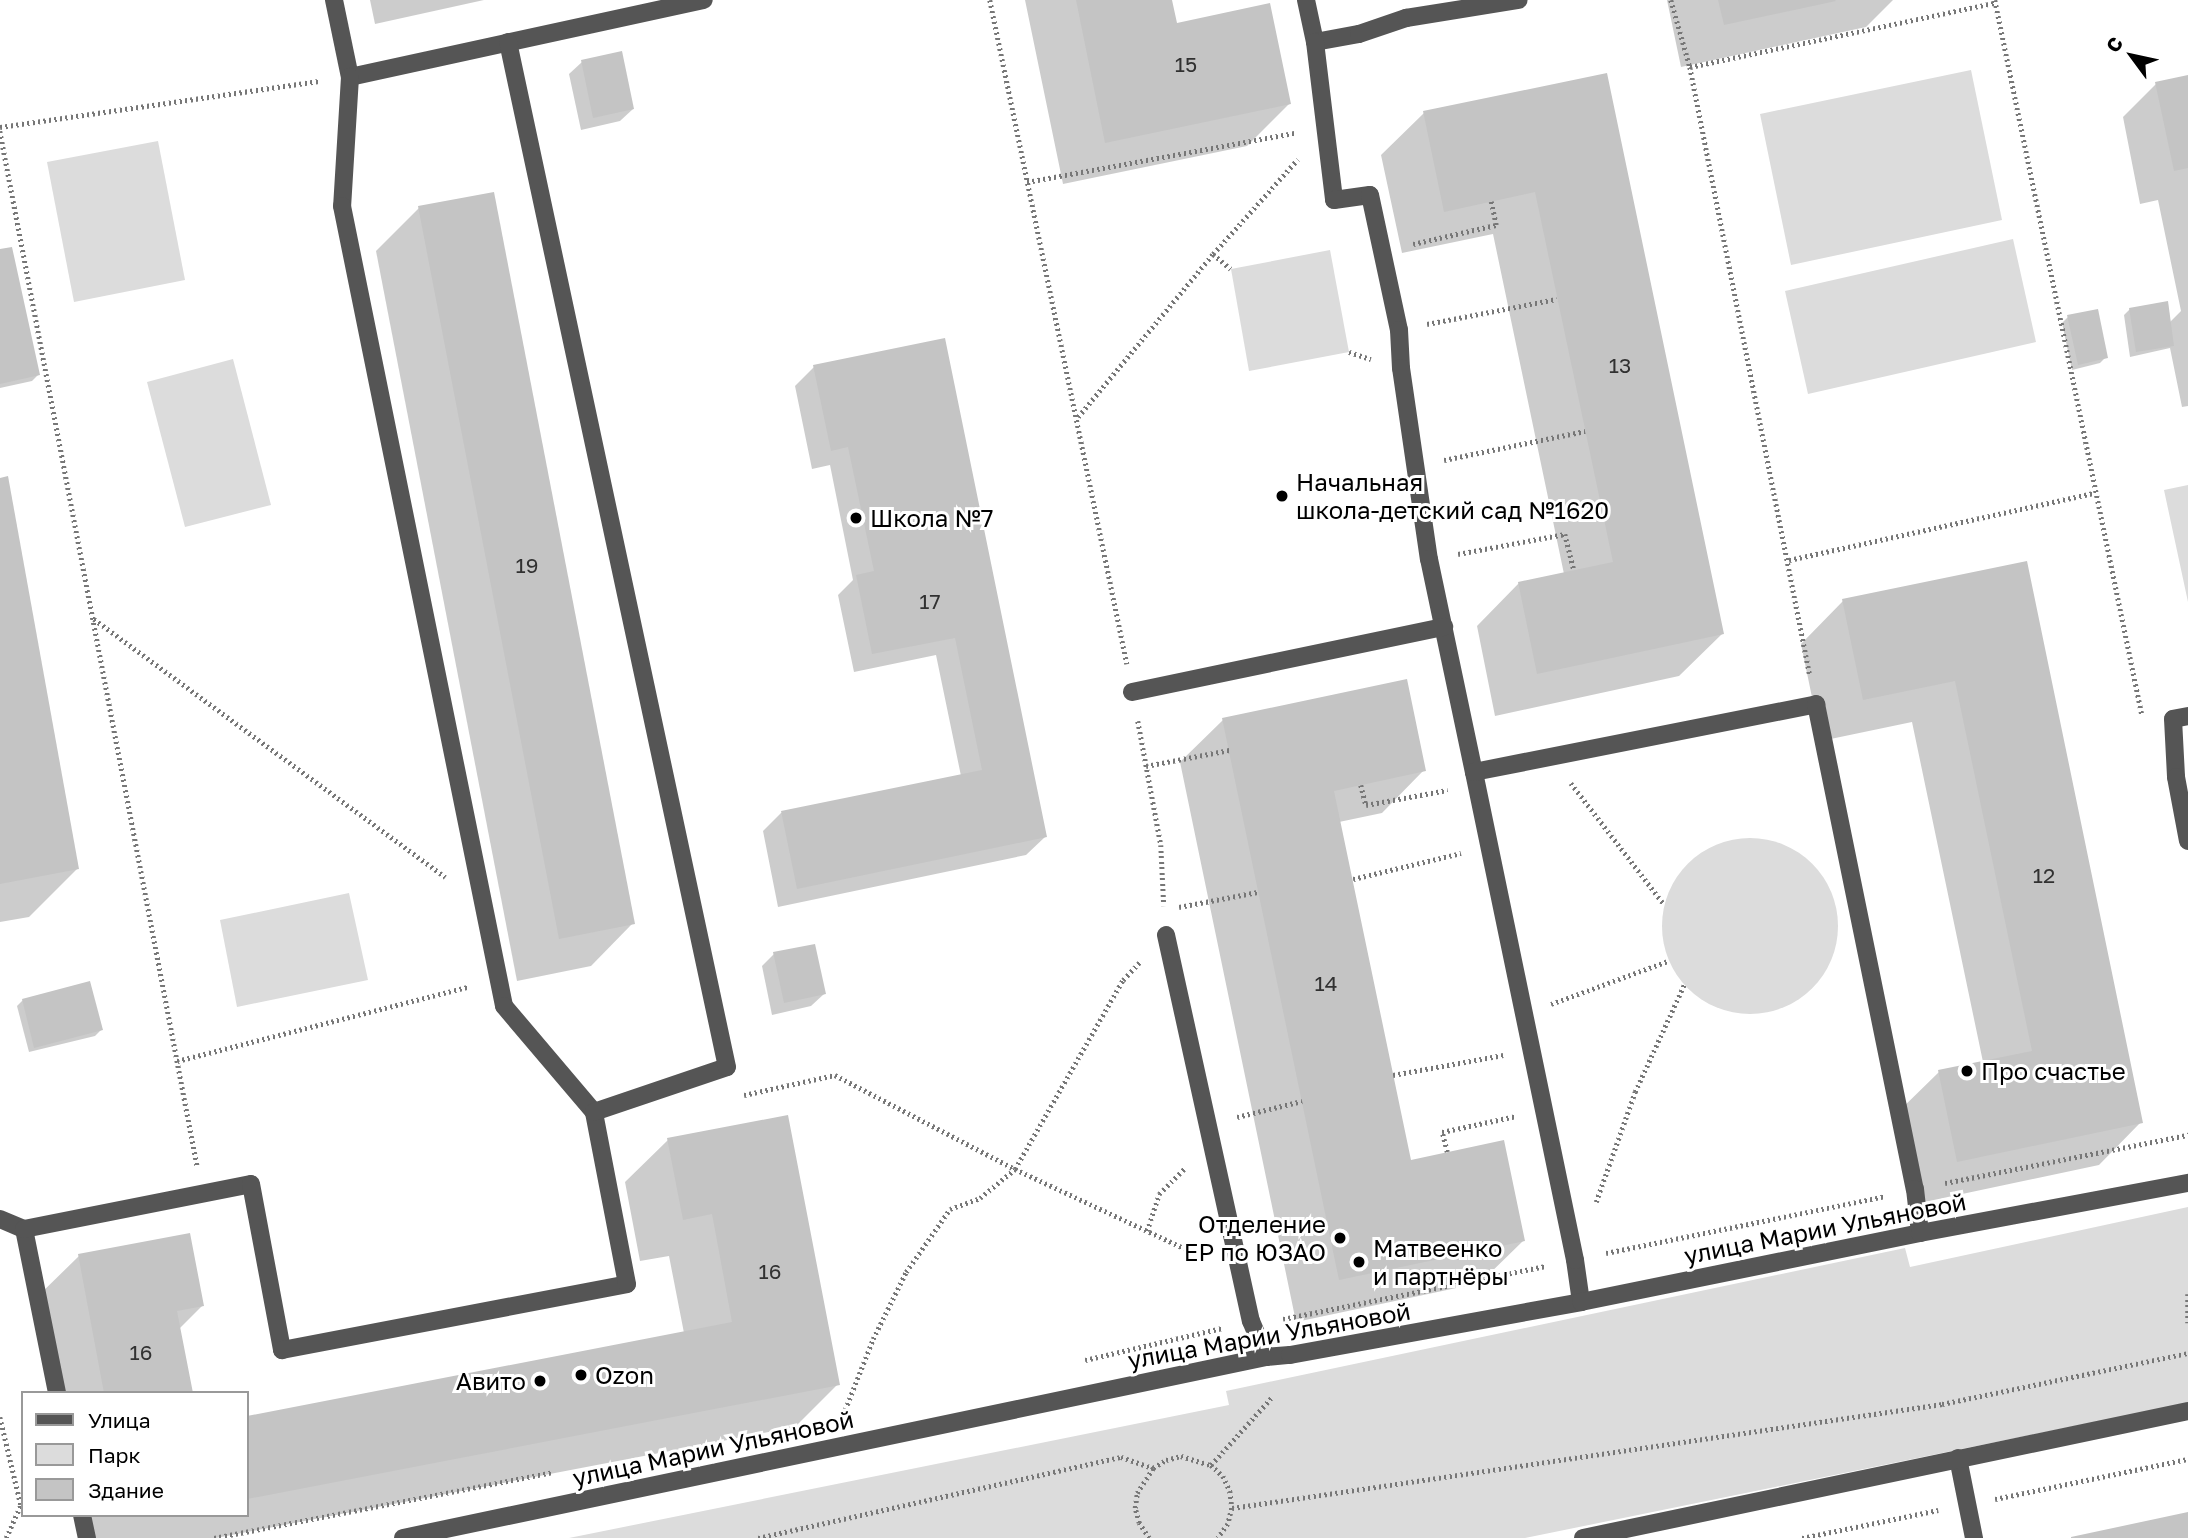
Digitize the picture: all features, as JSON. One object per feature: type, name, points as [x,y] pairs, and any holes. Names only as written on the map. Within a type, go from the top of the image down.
[{"type":"street","points":[[0,1219],[24,1228],[251,1184],[282,1350],[627,1284],[594,1112],[503,1006],[342,206],[350,76],[334,0]]},
{"type":"street","points":[[350,76],[704,0]]},
{"type":"street","points":[[1306,0],[1315,42],[1334,200],[1370,195],[1399,330],[1429,559],[1525,1014],[1581,1302]]},
{"type":"street","points":[[1315,42],[1359,34],[1406,18],[1519,0]]},
{"type":"street","points":[[508,42],[727,1067],[594,1112]]},
{"type":"street","points":[[1132,692],[1444,627]]},
{"type":"street","points":[[1475,778],[1550,757],[1816,705],[1916,1189],[1920,1233]]},
{"type":"street","points":[[2188,716],[2173,719],[2176,777],[2188,841]]},
{"type":"street","points":[[1166,935],[1251,1321],[1266,1357]]},
{"type":"street","name":"улица Марии Ульяновой","points":[[403,1538],[1266,1357],[1302,1353],[1581,1302],[1920,1233],[2188,1183]]},
{"type":"street","points":[[24,1228],[57,1391]]},
{"type":"street","points":[[1591,1537],[2188,1411]]},
{"type":"street","points":[[1958,1458],[1973,1538]]},
{"type":"street","points":[[82,1517],[87,1538]]},
{"type":"path","points":[[990,0],[1078,417],[1132,692],[1161,845],[1164,909],[1258,891]]},
{"type":"path","points":[[1671,0],[1690,67],[1816,705]]},
{"type":"path","points":[[1690,67],[1995,1],[2140,711],[2146,722]]},
{"type":"path","points":[[203,1194],[0,129],[350,76]]},
{"type":"path","points":[[1027,182],[1326,127]]},
{"type":"path","points":[[1078,417],[1213,254],[1326,127]]},
{"type":"path","points":[[1381,251],[1496,225],[1491,202]]},
{"type":"path","points":[[1213,254],[1231,269]]},
{"type":"path","points":[[1399,330],[1557,299]]},
{"type":"path","points":[[1416,465],[1585,431]]},
{"type":"path","points":[[1789,560],[2095,493]]},
{"type":"path","points":[[1429,559],[1565,534],[1574,570]]},
{"type":"path","points":[[93,618],[483,905]]},
{"type":"path","points":[[1146,766],[1229,750]]},
{"type":"path","points":[[1550,757],[1664,904]]},
{"type":"path","points":[[1361,785],[1366,805],[1475,778]]},
{"type":"path","points":[[1353,879],[1489,846]]},
{"type":"path","points":[[843,1415],[873,1339],[906,1272],[950,1209],[980,1198],[1015,1169],[1122,980],[1166,935]]},
{"type":"path","points":[[1525,1014],[1668,961]]},
{"type":"path","points":[[177,1061],[498,980]]},
{"type":"path","points":[[1594,1208],[1635,1091],[1684,985]]},
{"type":"path","points":[[1393,1075],[1532,1050]]},
{"type":"path","points":[[708,1073],[722,1100],[835,1075],[1015,1169],[1243,1277]]},
{"type":"path","points":[[1209,1124],[1302,1101]]},
{"type":"path","points":[[1447,1152],[1442,1132],[1544,1110]]},
{"type":"path","points":[[1147,1231],[1159,1194],[1182,1169],[1216,1159]]},
{"type":"path","points":[[2188,1294],[2188,1324]]},
{"type":"path","points":[[1232,1508],[1942,1404],[2188,1353]]},
{"type":"path","points":[[1212,1465],[1272,1396]]},
{"type":"path","points":[[0,1417],[21,1499]]},
{"type":"path","points":[[1149,1538],[1139,1523],[1135,1508],[1137,1493],[1153,1468],[1166,1460],[1181,1456],[1212,1465],[1223,1476],[1230,1491],[1232,1508],[1228,1524],[1218,1538]]},
{"type":"path","points":[[758,1538],[1121,1457],[1153,1468]]},
{"type":"path","points":[[6,1538],[21,1505]]},
{"type":"green space","points":[[1971,70],[2002,220],[1791,265],[1760,114]]},
{"type":"green space","points":[[158,141],[185,280],[74,302],[47,162]]},
{"type":"green space","points":[[2013,239],[2036,342],[1808,394],[1785,291]]},
{"type":"green space","points":[[1330,250],[1349,352],[1249,371],[1231,269]]},
{"type":"green space","points":[[233,359],[271,505],[185,527],[147,382]]},
{"type":"green space","points":[[2188,485],[2188,602],[2164,490]]},
{"type":"green space","points":[[1750,838],[1784,845],[1812,864],[1831,892],[1838,926],[1831,960],[1812,988],[1784,1007],[1750,1014],[1716,1007],[1688,988],[1669,960],[1662,926],[1669,892],[1688,864],[1716,845]]},
{"type":"green space","points":[[349,893],[368,980],[237,1007],[220,920]]},
{"type":"green space","points":[[2188,1207],[2188,1403],[1525,1538],[569,1538],[1229,1405],[1226,1391],[1905,1248],[1910,1267]]},
{"type":"building","points":[[1076,0],[1172,0],[1177,23],[1270,3],[1291,104],[1105,143]]},
{"type":"building","points":[[1718,0],[1835,0],[1836,1],[1724,25]]},
{"type":"building","points":[[622,51],[634,109],[593,118],[581,60]]},
{"type":"building","points":[[1607,73],[1724,634],[1537,674],[1518,582],[1613,562],[1535,192],[1444,212],[1423,111]]},
{"type":"building","points":[[2188,75],[2188,168],[2174,171],[2155,82]]},
{"type":"building","points":[[494,192],[635,924],[559,939],[418,206]]},
{"type":"building","points":[[12,247],[40,375],[0,384],[0,249]]},
{"type":"building","points":[[2168,301],[2174,346],[2136,352],[2129,308]]},
{"type":"building","points":[[2098,309],[2108,358],[2078,365],[2067,315]]},
{"type":"building","points":[[945,338],[1047,837],[797,889],[781,811],[982,770],[955,638],[872,654],[856,575],[874,571],[848,447],[831,451],[813,365]]},
{"type":"building","points":[[8,476],[79,869],[0,884],[0,478]]},
{"type":"building","points":[[2027,561],[2143,1123],[1957,1162],[1938,1070],[2032,1051],[1955,681],[1863,700],[1842,599]]},
{"type":"building","points":[[1407,679],[1426,771],[1334,791],[1411,1160],[1504,1140],[1525,1241],[1339,1280],[1222,718]]},
{"type":"building","points":[[815,944],[826,994],[784,1003],[773,952]]},
{"type":"building","points":[[90,981],[103,1030],[34,1048],[22,999]]},
{"type":"building","points":[[788,1115],[840,1385],[248,1499],[248,1416],[732,1322],[712,1214],[683,1220],[667,1138]]},
{"type":"building","points":[[190,1233],[204,1306],[177,1311],[193,1391],[104,1391],[78,1254]]},
{"type":"building","points":[[2188,1512],[2188,1538],[2071,1538],[2071,1537]]},
{"type":"place","name":"Начальная школа-детский сад №1620","points":[[1282,496]]},
{"type":"place","name":"Школа №7","points":[[856,518]]},
{"type":"place","name":"Про счастье","points":[[1967,1071]]},
{"type":"place","name":"Отделение ЕР по ЮЗАО","points":[[1340,1238]]},
{"type":"place","name":"Матвеенко и партнёры","points":[[1359,1262]]},
{"type":"place","name":"Ozon","points":[[581,1375]]},
{"type":"place","name":"Авито","points":[[540,1381]]}]
